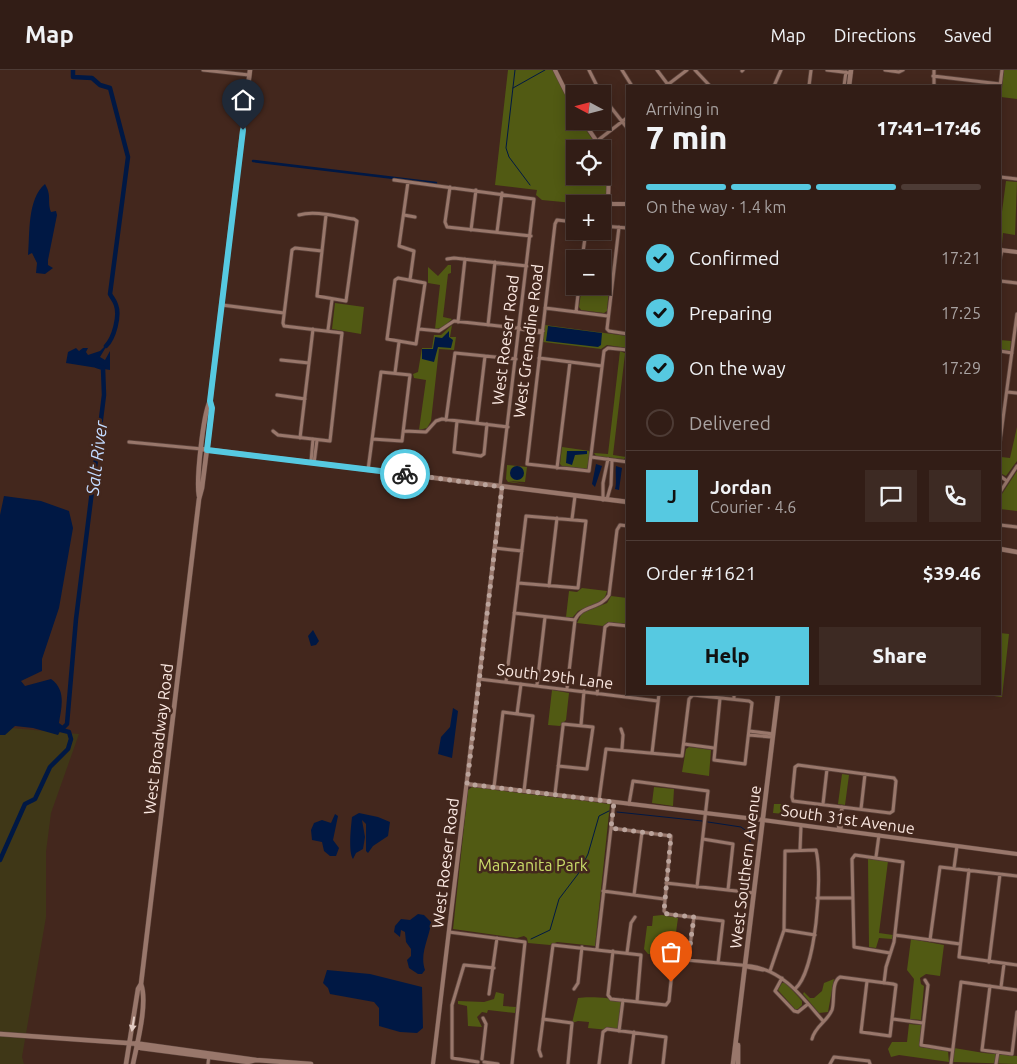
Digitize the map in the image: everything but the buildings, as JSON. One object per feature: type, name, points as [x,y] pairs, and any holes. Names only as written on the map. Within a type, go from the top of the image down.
[{"type":"main road","points":[[848,71],[849,85]]},
{"type":"main road","name":"West Broadway Road","points":[[126,1064],[138,989],[141,984],[199,497],[197,487],[212,408],[210,401],[250,72]]},
{"type":"main road","points":[[204,450],[626,502]]},
{"type":"main road","points":[[1001,550],[1017,552]]},
{"type":"main road","name":"West Southern Avenue","points":[[733,1064],[737,1044],[778,695]]},
{"type":"main road","name":"West Broadway Road","points":[[133,1064],[144,991],[141,984]]},
{"type":"main road","points":[[0,1034],[141,1044],[208,1059],[311,1064]]},
{"type":"main road","name":"West Southern Avenue","points":[[737,1044],[738,1064]]},
{"type":"street","points":[[202,70],[250,72]]},
{"type":"street","points":[[555,70],[566,92]]},
{"type":"street","points":[[589,70],[597,85]]},
{"type":"street","points":[[622,70],[631,85]]},
{"type":"street","points":[[658,70],[667,85]]},
{"type":"street","points":[[669,85],[687,70]]},
{"type":"street","points":[[695,70],[709,85]]},
{"type":"street","points":[[774,85],[781,70]]},
{"type":"street","points":[[809,85],[811,70]]},
{"type":"street","points":[[827,70],[848,71],[844,85]]},
{"type":"street","points":[[885,70],[903,70]]},
{"type":"street","points":[[934,70],[934,85]]},
{"type":"street","points":[[933,76],[1000,85],[1002,70]]},
{"type":"street","points":[[611,108],[626,128]]},
{"type":"street","points":[[598,140],[626,118]]},
{"type":"street","points":[[1001,177],[1017,179]]},
{"type":"street","points":[[394,180],[502,193],[497,232]]},
{"type":"street","points":[[408,182],[400,247],[414,250],[410,280]]},
{"type":"street","points":[[609,185],[608,201],[612,204],[626,204]]},
{"type":"street","points":[[450,187],[446,227],[531,236]]},
{"type":"street","points":[[471,230],[476,190]]},
{"type":"street","name":"West Roeser Road","points":[[433,1064],[531,236],[533,197],[502,193]]},
{"type":"street","points":[[299,215],[305,213],[326,216],[357,221],[346,301],[317,297],[326,216]]},
{"type":"street","points":[[404,215],[415,217]]},
{"type":"street","name":"West Grenadine Road","points":[[557,468],[527,464],[556,222],[566,222]]},
{"type":"street","points":[[611,227],[626,228]]},
{"type":"street","points":[[619,227],[607,330],[626,334]]},
{"type":"street","points":[[273,431],[278,435],[330,441],[342,333],[284,326],[292,250],[294,248],[322,251]]},
{"type":"street","points":[[1001,250],[1017,252]]},
{"type":"street","points":[[447,259],[465,259],[527,266]]},
{"type":"street","points":[[458,322],[465,259]]},
{"type":"street","points":[[488,325],[495,262]]},
{"type":"street","points":[[396,278],[410,280],[424,282],[416,344],[387,340],[396,278]]},
{"type":"street","points":[[1001,281],[1017,283]]},
{"type":"street","points":[[576,312],[578,295]]},
{"type":"street","points":[[328,330],[332,300]]},
{"type":"street","points":[[222,305],[284,313]]},
{"type":"street","points":[[545,308],[608,316]]},
{"type":"street","points":[[1001,434],[1017,314]]},
{"type":"street","points":[[419,329],[437,332],[450,322],[458,322],[542,332]]},
{"type":"street","points":[[300,438],[313,329]]},
{"type":"street","points":[[395,373],[399,342]]},
{"type":"street","points":[[570,362],[557,468],[589,471],[605,348],[626,350]]},
{"type":"street","points":[[1001,351],[1012,353]]},
{"type":"street","points":[[446,420],[455,353],[516,359]]},
{"type":"street","points":[[476,423],[485,356]]},
{"type":"street","points":[[539,358],[602,366]]},
{"type":"street","points":[[281,360],[309,363]]},
{"type":"street","points":[[368,470],[372,439],[382,372],[411,375],[401,443],[372,439]]},
{"type":"street","points":[[1007,392],[1017,394]]},
{"type":"street","points":[[277,395],[305,399]]},
{"type":"street","points":[[404,431],[426,432],[436,421],[446,420],[508,427]]},
{"type":"street","points":[[457,421],[454,452],[483,456],[488,424]]},
{"type":"street","points":[[312,463],[315,439]]},
{"type":"street","points":[[129,442],[204,450]]},
{"type":"street","points":[[591,457],[626,462]]},
{"type":"street","points":[[605,500],[603,483],[610,460]]},
{"type":"street","points":[[605,500],[611,484],[610,460]]},
{"type":"street","points":[[1001,490],[1017,466]]},
{"type":"street","points":[[1001,477],[1007,480]]},
{"type":"street","points":[[572,519],[575,496]]},
{"type":"street","points":[[506,682],[514,613],[527,514],[586,521],[578,588],[518,583]]},
{"type":"street","points":[[549,586],[557,517]]},
{"type":"street","points":[[1001,525],[1017,527]]},
{"type":"street","points":[[567,689],[575,620],[581,611],[602,603],[609,595],[618,527],[626,526]]},
{"type":"street","points":[[494,548],[522,551]]},
{"type":"street","points":[[514,613],[575,620]]},
{"type":"street","points":[[537,686],[545,617]]},
{"type":"street","points":[[597,694],[607,624],[626,626]]},
{"type":"street","name":"South 29th Lane","points":[[479,679],[658,701]]},
{"type":"street","points":[[517,714],[521,684]]},
{"type":"street","points":[[581,725],[584,692]]},
{"type":"street","points":[[652,753],[659,695]]},
{"type":"street","points":[[599,800],[606,749],[682,756],[690,696],[704,695],[752,703],[745,764],[714,760],[720,698]]},
{"type":"street","points":[[494,787],[503,712],[533,716],[524,791]]},
{"type":"street","points":[[554,794],[563,724],[593,727],[587,769],[558,766]]},
{"type":"street","points":[[621,730],[623,735],[622,749]]},
{"type":"street","points":[[749,733],[773,736]]},
{"type":"street","points":[[684,744],[714,748]]},
{"type":"street","points":[[796,766],[826,769],[896,779],[892,813],[792,799],[796,766]]},
{"type":"street","points":[[823,804],[826,769]]},
{"type":"street","points":[[861,809],[865,774]]},
{"type":"street","points":[[629,804],[632,782],[708,791],[697,887]]},
{"type":"street","name":"South 31st Avenue","points":[[467,784],[762,820],[1017,854]]},
{"type":"street","points":[[597,949],[614,802]]},
{"type":"street","points":[[839,830],[842,807]]},
{"type":"street","points":[[800,850],[801,825]]},
{"type":"street","points":[[611,828],[671,836],[664,912],[723,922],[718,964]]},
{"type":"street","points":[[634,895],[642,832]]},
{"type":"street","points":[[876,857],[879,835]]},
{"type":"street","points":[[703,839],[732,843],[728,890]]},
{"type":"street","points":[[954,868],[957,846]]},
{"type":"street","points":[[770,971],[784,930],[785,850],[816,850],[817,898],[815,935],[804,979],[795,989]]},
{"type":"street","points":[[884,983],[895,935],[903,862],[876,857],[853,856],[854,947],[890,953]]},
{"type":"street","points":[[930,940],[940,867],[1017,876]]},
{"type":"street","points":[[969,870],[959,957],[1017,965]]},
{"type":"street","points":[[990,962],[1000,874]]},
{"type":"street","points":[[666,883],[754,894]]},
{"type":"street","points":[[603,891],[664,898]]},
{"type":"street","points":[[817,898],[853,898]]},
{"type":"street","points":[[627,953],[631,923],[635,917]]},
{"type":"street","points":[[688,960],[694,917]]},
{"type":"street","points":[[784,930],[815,935]]},
{"type":"street","points":[[449,932],[525,941],[512,1064]]},
{"type":"street","points":[[895,935],[960,944]]},
{"type":"street","points":[[490,994],[498,938]]},
{"type":"street","points":[[541,1056],[539,1050],[553,945],[641,955],[637,1002]]},
{"type":"street","points":[[574,989],[578,984],[582,947]]},
{"type":"street","points":[[613,951],[608,998],[667,1004],[674,960],[688,960],[770,971],[795,989],[823,1021]]},
{"type":"street","points":[[1001,988],[1004,964]]},
{"type":"street","points":[[494,968],[464,965],[452,1005],[452,1058],[498,1064]]},
{"type":"street","points":[[782,978],[775,989],[796,1013],[808,1004]]},
{"type":"street","points":[[812,1039],[816,1027],[832,1009],[837,978],[867,981],[884,983],[896,985],[890,1036],[861,1032],[867,981]]},
{"type":"street","points":[[925,980],[928,985],[921,1045],[951,1050]]},
{"type":"street","points":[[951,1064],[951,1050],[961,982],[1017,990]]},
{"type":"street","points":[[990,986],[982,1050],[1012,1054],[1016,1035],[1017,1012]]},
{"type":"street","points":[[619,1030],[623,1000]]},
{"type":"street","points":[[481,1062],[486,1024],[483,1018]]},
{"type":"street","points":[[543,1019],[572,1023],[568,1064]]},
{"type":"street","points":[[893,1019],[923,1023]]},
{"type":"street","points":[[599,1064],[605,1030],[619,1030],[666,1037],[664,1064]]},
{"type":"street","points":[[630,1064],[634,1032]]},
{"type":"street","points":[[996,1064],[998,1052]]},
{"type":"street","points":[[830,1064],[832,1057],[870,1063]]},
{"type":"green space","points":[[508,70],[553,70],[566,95],[566,130],[586,130],[593,140],[566,140],[566,185],[607,185],[606,195],[566,195],[566,202],[542,200],[536,195],[537,190],[495,185]]},
{"type":"green space","points":[[1004,70],[1017,70],[1017,99],[1001,97]]},
{"type":"green space","points":[[1006,181],[1017,182],[1015,235],[1003,233],[1002,244],[1001,219]]},
{"type":"green space","points":[[448,265],[451,265],[451,273],[448,274],[443,317],[452,319],[442,328],[435,329],[440,285],[428,283],[428,267],[438,276]]},
{"type":"green space","points":[[581,295],[608,295],[607,311],[604,313],[581,310],[579,307]]},
{"type":"green space","points":[[335,303],[364,307],[361,334],[332,329]]},
{"type":"green space","points":[[452,325],[450,337],[456,337],[454,350],[439,349],[431,421],[427,428],[419,430],[426,380],[414,378],[413,374],[418,372],[422,348],[432,348],[434,335],[441,335]]},
{"type":"green space","points":[[545,325],[626,336],[626,348],[607,345],[601,349],[543,342]]},
{"type":"green space","points":[[1001,340],[1011,341],[1010,351],[1001,350]]},
{"type":"green space","points":[[620,351],[626,354],[613,455],[626,457],[624,459],[596,456],[594,453],[608,454]]},
{"type":"green space","points":[[1017,427],[1017,461],[1006,476],[1001,474],[1001,457],[1010,458]]},
{"type":"green space","points":[[562,447],[590,451],[587,469],[562,466],[560,464]]},
{"type":"green space","points":[[507,465],[527,467],[525,482],[508,481],[525,484],[508,482],[506,479]]},
{"type":"green space","points":[[1017,471],[1017,511],[1001,509],[1001,495]]},
{"type":"green space","points":[[582,588],[607,591],[604,600],[578,611],[573,617],[566,617],[569,591],[577,592]]},
{"type":"green space","points":[[611,596],[626,598],[626,624],[608,622],[603,626],[577,623],[582,613],[607,603]]},
{"type":"green space","points":[[1001,633],[1009,634],[1002,697],[986,695],[1001,695]]},
{"type":"green space","points":[[552,690],[569,693],[566,720],[560,726],[548,725]]},
{"type":"green space","points":[[689,747],[711,750],[709,776],[682,772],[686,749]]},
{"type":"green space","points":[[842,774],[849,775],[845,805],[838,804]]},
{"type":"green space","name":"Manzanita Park","points":[[472,787],[610,804],[595,946],[557,942],[550,945],[528,943],[527,938],[524,936],[517,938],[453,929],[468,790]]},
{"type":"green space","points":[[654,787],[674,789],[673,806],[652,803]]},
{"type":"green space","points":[[774,804],[784,804],[785,814],[773,813]]},
{"type":"green space","points":[[868,859],[888,861],[879,933],[893,935],[892,939],[879,938],[876,948],[869,947]]},
{"type":"green space","points":[[662,915],[678,918],[673,954],[669,956],[648,954],[644,949],[647,926],[652,926],[653,916]]},
{"type":"green space","points":[[911,939],[944,945],[940,976],[926,974],[920,978],[921,984],[924,986],[921,1020],[910,1019],[914,979],[907,970]]},
{"type":"green space","points":[[834,979],[828,1012],[819,1013],[803,994],[804,992],[810,998],[814,998],[822,991],[824,983]]},
{"type":"green space","points":[[782,983],[786,983],[802,1001],[802,1005],[798,1009],[795,1009],[778,990]]},
{"type":"green space","points":[[496,992],[504,994],[503,1006],[516,1007],[515,1013],[488,1010],[487,1013],[482,1012],[477,1017],[482,1027],[468,1026],[467,1006],[458,1004],[458,1001],[484,1002],[494,999]]},
{"type":"green space","points":[[578,998],[623,1000],[619,1031],[588,1028],[589,1022],[578,1021],[572,1023]]},
{"type":"green space","points":[[909,1024],[921,1025],[920,1047],[948,1051],[949,1062],[899,1055],[891,1057],[888,1049],[892,1042],[907,1042]]},
{"type":"green space","points":[[954,1048],[1017,1056],[1017,1064],[953,1062]]},
{"type":"sand","points":[[0,727],[79,734],[51,813],[46,852],[46,917],[22,1057],[24,1064],[0,1064]]},
{"type":"water","points":[[45,184],[51,212],[56,211],[57,215],[48,260],[48,265],[53,268],[45,274],[36,273],[37,263],[32,253],[28,255],[32,208],[39,190]]},
{"type":"water","points":[[548,326],[602,333],[601,345],[598,347],[546,341]]},
{"type":"water","points":[[449,331],[449,337],[453,340],[451,348],[438,347],[434,362],[422,359],[422,349],[433,349],[435,337],[442,338]]},
{"type":"water","points":[[109,342],[100,357],[105,360],[110,351],[110,370],[66,363],[68,352],[76,348],[79,351],[83,348],[88,348],[86,352],[88,355],[100,351]]},
{"type":"water","points":[[567,451],[587,451],[587,454],[575,455],[572,465],[566,463]]},
{"type":"water","points":[[596,464],[602,466],[595,487],[592,484]]},
{"type":"water","points":[[517,466],[522,468],[524,473],[522,478],[517,480],[512,478],[510,473],[512,468]]},
{"type":"water","points":[[616,466],[622,468],[619,490],[615,489]]},
{"type":"water","points":[[4,496],[41,501],[69,511],[73,528],[59,608],[42,659],[42,671],[21,681],[25,686],[51,679],[56,683],[62,700],[59,723],[63,726],[58,735],[33,728],[15,726],[5,735],[0,735],[0,515]]},
{"type":"water","points":[[313,630],[319,641],[316,645],[311,646],[308,636]]},
{"type":"water","points":[[453,708],[458,711],[452,758],[438,754],[441,737],[450,727]]},
{"type":"water","points":[[359,813],[390,822],[388,836],[373,846],[368,853],[366,851],[366,824],[362,820],[365,837],[363,849],[356,853],[353,859],[350,845],[352,817]]},
{"type":"water","points":[[335,814],[338,816],[333,840],[339,848],[336,856],[330,856],[324,851],[322,842],[312,840],[311,830],[314,823],[322,820],[331,823]]},
{"type":"water","points":[[418,914],[424,915],[431,922],[423,957],[425,970],[422,974],[418,974],[409,968],[407,960],[411,956],[411,949],[406,942],[405,932],[401,930],[400,937],[394,932],[395,926],[401,919],[410,920]]},
{"type":"water","points":[[327,970],[370,974],[422,987],[423,1028],[417,1033],[400,1032],[379,1026],[379,1008],[374,1002],[330,994],[328,988],[323,983]]},
{"type":"waterway","name":"Salt River","points":[[73,70],[73,77],[92,78],[100,85],[110,88],[128,157],[110,294],[116,305],[117,321],[116,327],[106,346]]},
{"type":"waterway","points":[[515,70],[506,148],[509,157],[530,185]]},
{"type":"waterway","points":[[513,88],[545,70]]},
{"type":"waterway","points":[[253,161],[436,183]]},
{"type":"waterway","name":"Salt River","points":[[0,860],[25,804],[35,799],[50,767],[68,749],[71,739],[69,732],[61,730],[67,724],[76,619],[104,395],[103,368],[97,366]]},
{"type":"waterway","points":[[531,939],[550,930],[559,899],[578,874],[588,854],[599,816],[609,811]]},
{"type":"waterway","points":[[617,812],[702,821]]},
{"type":"waterway","points":[[708,822],[741,827],[750,834],[750,846]]},
{"type":"way so far","points":[[405,474],[502,487],[467,784],[614,802],[611,828],[671,836],[663,909],[667,914],[694,917],[688,960],[674,960],[671,982]]},
{"type":"route","points":[[243,130],[210,401],[212,408],[207,450],[405,474]]}]
